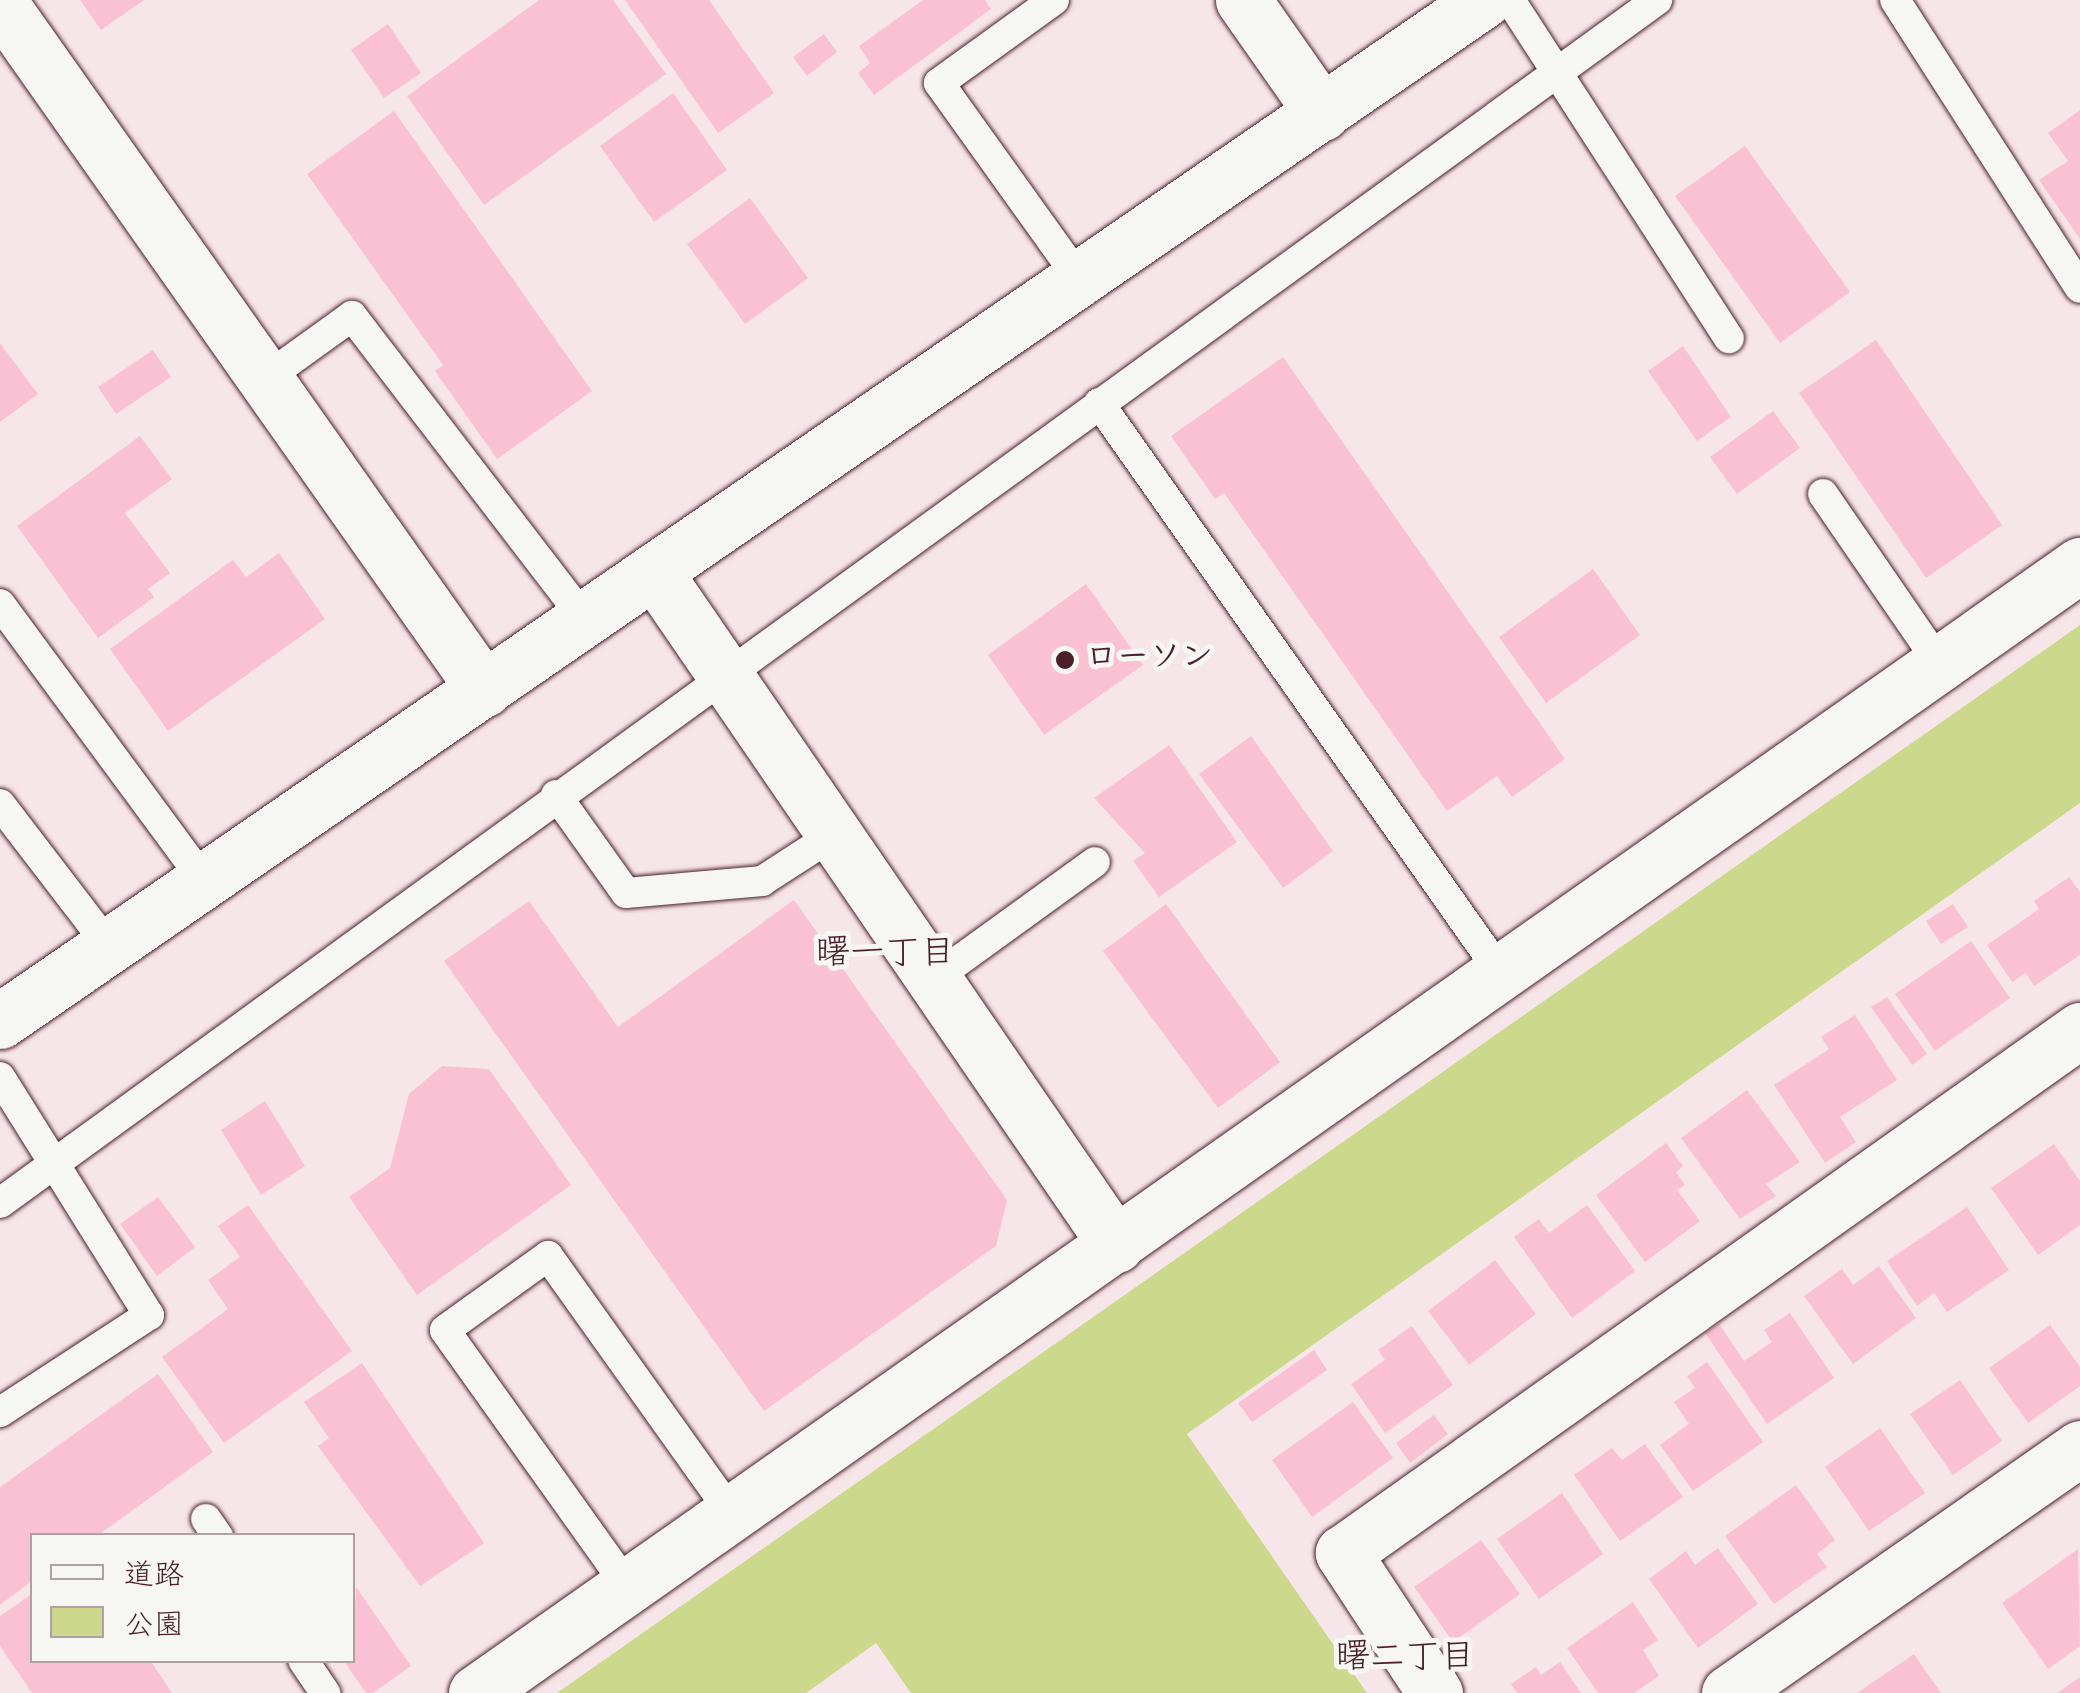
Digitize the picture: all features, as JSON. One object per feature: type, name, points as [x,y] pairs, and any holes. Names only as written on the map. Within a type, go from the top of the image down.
[{"type":"street","points":[[1243,0],[1322,113]]},
{"type":"street","points":[[0,1021],[1082,283],[1484,0]]},
{"type":"street","points":[[0,3],[484,689]]},
{"type":"street","points":[[476,1693],[2080,565]]},
{"type":"street","points":[[655,573],[1116,1244]]},
{"type":"street","points":[[1435,1693],[1343,1553],[2080,1030]]},
{"type":"street","points":[[1729,1693],[2080,1448]]},
{"type":"lane","points":[[1054,0],[939,83],[1082,283]]},
{"type":"lane","points":[[1510,0],[1729,338]]},
{"type":"lane","points":[[0,1204],[556,794],[1656,0]]},
{"type":"lane","points":[[1894,0],[2080,288]]},
{"type":"lane","points":[[266,378],[352,316],[586,620]]},
{"type":"lane","points":[[1099,403],[1501,973]]},
{"type":"lane","points":[[1823,494],[1940,664]]},
{"type":"lane","points":[[0,604],[204,881]]},
{"type":"lane","points":[[556,794],[626,893],[762,881],[833,835]]},
{"type":"lane","points":[[0,804],[110,946]]},
{"type":"lane","points":[[932,980],[1095,862]]},
{"type":"lane","points":[[0,1077],[149,1315],[0,1412]]},
{"type":"lane","points":[[628,1587],[445,1330],[548,1256],[732,1514]]},
{"type":"lane","points":[[305,1663],[325,1693]]},
{"type":"green space","points":[[2080,625],[2080,803],[1187,1434],[1367,1693],[911,1693],[876,1643],[806,1693],[557,1693]]},
{"type":"building","points":[[80,0],[144,0],[101,30]]},
{"type":"building","points":[[539,0],[613,0],[666,74],[484,205],[407,96]]},
{"type":"building","points":[[625,0],[709,0],[774,93],[718,133]]},
{"type":"building","points":[[923,0],[985,0],[991,9],[874,95],[858,73],[870,63],[859,46]]},
{"type":"building","points":[[388,24],[421,73],[384,98],[351,50]]},
{"type":"building","points":[[824,34],[837,52],[807,76],[793,57]]},
{"type":"building","points":[[673,93],[727,170],[654,222],[600,146]]},
{"type":"building","points":[[2080,110],[2080,239],[2039,180],[2068,161],[2048,133]]},
{"type":"building","points":[[394,111],[592,391],[497,459],[435,371],[443,365],[307,174]]},
{"type":"building","points":[[1745,146],[1850,292],[1780,343],[1675,196]]},
{"type":"building","points":[[750,198],[808,278],[745,324],[687,244]]},
{"type":"building","points":[[1876,340],[2002,525],[1926,578],[1799,393]]},
{"type":"building","points":[[0,343],[38,394],[0,422]]},
{"type":"building","points":[[1683,346],[1731,417],[1697,441],[1648,371]]},
{"type":"building","points":[[153,350],[171,377],[116,414],[98,387]]},
{"type":"building","points":[[1283,357],[1565,759],[1512,797],[1497,776],[1447,811],[1224,493],[1215,499],[1171,436]]},
{"type":"building","points":[[1773,411],[1800,448],[1737,494],[1710,457]]},
{"type":"building","points":[[140,436],[172,479],[125,513],[170,573],[148,589],[154,597],[98,638],[17,526]]},
{"type":"building","points":[[279,553],[325,619],[168,731],[110,649],[233,560],[246,577]]},
{"type":"building","points":[[1593,569],[1640,635],[1546,703],[1499,637]]},
{"type":"building","name":"ローソン","points":[[1086,584],[1143,665],[1044,735],[988,655]]},
{"type":"building","points":[[1251,736],[1333,851],[1283,888],[1199,774]]},
{"type":"building","points":[[1169,745],[1237,842],[1159,897],[1133,861],[1145,853],[1094,798]]},
{"type":"building","points":[[2069,877],[2080,892],[2080,955],[2034,986],[2026,973],[2012,982],[1987,945],[2039,909],[2034,901]]},
{"type":"building","points":[[794,900],[1007,1200],[996,1246],[764,1411],[444,961],[529,901],[618,1027]]},
{"type":"building","points":[[1166,904],[1280,1062],[1218,1108],[1103,951]]},
{"type":"building","points":[[1953,904],[1968,927],[1941,944],[1926,921]]},
{"type":"building","points":[[1971,941],[2010,998],[1935,1051],[1895,994]]},
{"type":"building","points":[[1887,997],[1927,1054],[1912,1065],[1871,1007]]},
{"type":"building","points":[[1855,1015],[1897,1080],[1840,1117],[1856,1142],[1825,1163],[1774,1085],[1829,1049],[1821,1037]]},
{"type":"building","points":[[442,1066],[489,1069],[571,1185],[417,1295],[349,1197],[390,1168],[409,1094]]},
{"type":"building","points":[[1747,1090],[1800,1162],[1766,1184],[1776,1196],[1740,1219],[1681,1138]]},
{"type":"building","points":[[265,1101],[305,1166],[261,1195],[221,1130]]},
{"type":"building","points":[[1666,1143],[1683,1166],[1676,1172],[1685,1185],[1677,1190],[1700,1221],[1645,1262],[1596,1195]]},
{"type":"building","points":[[2054,1144],[2080,1181],[2080,1225],[2038,1255],[1991,1188]]},
{"type":"building","points":[[158,1197],[195,1247],[157,1276],[120,1224]]},
{"type":"building","points":[[248,1205],[352,1351],[224,1443],[162,1357],[228,1309],[208,1280],[240,1257],[218,1226]]},
{"type":"building","points":[[1587,1205],[1635,1271],[1572,1318],[1514,1237],[1539,1219],[1549,1233]]},
{"type":"building","points":[[1967,1207],[2009,1270],[1947,1312],[1934,1293],[1917,1306],[1887,1261]]},
{"type":"building","points":[[1495,1260],[1536,1314],[1469,1365],[1428,1311]]},
{"type":"building","points":[[1879,1266],[1916,1318],[1853,1364],[1804,1296],[1842,1269],[1853,1285]]},
{"type":"building","points":[[1790,1313],[1834,1378],[1767,1424],[1705,1333],[1719,1324],[1744,1361],[1772,1342],[1764,1330]]},
{"type":"building","points":[[2050,1325],[2080,1367],[2080,1386],[2028,1423],[1989,1368]]},
{"type":"building","points":[[1412,1326],[1453,1385],[1385,1433],[1351,1384],[1385,1360],[1378,1350]]},
{"type":"building","points":[[1314,1350],[1327,1370],[1252,1422],[1238,1403]]},
{"type":"building","points":[[1707,1362],[1763,1442],[1693,1491],[1660,1445],[1689,1424],[1674,1402],[1695,1388],[1687,1376]]},
{"type":"building","points":[[362,1363],[484,1543],[420,1586],[318,1446],[329,1438],[304,1402]]},
{"type":"building","points":[[158,1374],[213,1452],[101,1533],[30,1533],[30,1582],[0,1605],[0,1487]]},
{"type":"building","points":[[1960,1380],[2002,1441],[1953,1475],[1910,1414]]},
{"type":"building","points":[[1353,1402],[1393,1458],[1312,1517],[1272,1460]]},
{"type":"building","points":[[1434,1415],[1448,1434],[1410,1463],[1396,1443]]},
{"type":"building","points":[[1880,1428],[1925,1493],[1869,1531],[1825,1467]]},
{"type":"building","points":[[1645,1444],[1683,1497],[1620,1541],[1574,1475],[1612,1448],[1622,1460]]},
{"type":"building","points":[[1796,1485],[1835,1540],[1817,1554],[1827,1567],[1774,1604],[1725,1536]]},
{"type":"building","points":[[1562,1493],[1603,1554],[1539,1599],[1497,1539]]},
{"type":"building","points":[[1481,1540],[1520,1594],[1453,1642],[1414,1587]]},
{"type":"building","points":[[1718,1548],[1758,1604],[1698,1648],[1649,1579],[1686,1551],[1695,1565]]},
{"type":"building","points":[[2078,1549],[2080,1646],[2048,1669],[2002,1603]]},
{"type":"building","points":[[356,1587],[411,1666],[373,1693],[366,1693],[345,1663],[355,1663]]},
{"type":"building","points":[[30,1595],[30,1663],[152,1663],[172,1693],[32,1693],[0,1646],[0,1616]]},
{"type":"building","points":[[1633,1602],[1658,1640],[1643,1650],[1659,1676],[1634,1693],[1598,1693],[1567,1648]]},
{"type":"building","points":[[1914,1654],[1941,1693],[1857,1693]]},
{"type":"building","points":[[1560,1662],[1581,1693],[1517,1693],[1511,1684],[1536,1667],[1541,1675]]},
{"type":"building","points":[[2080,1677],[2080,1693],[2057,1693]]},
{"type":"place","name":"ローソン","points":[[1065,660]]},
{"type":"district","name":"曙一丁目","points":[[885,957]]},
{"type":"district","name":"曙二丁目","points":[[1405,1661]]}]
